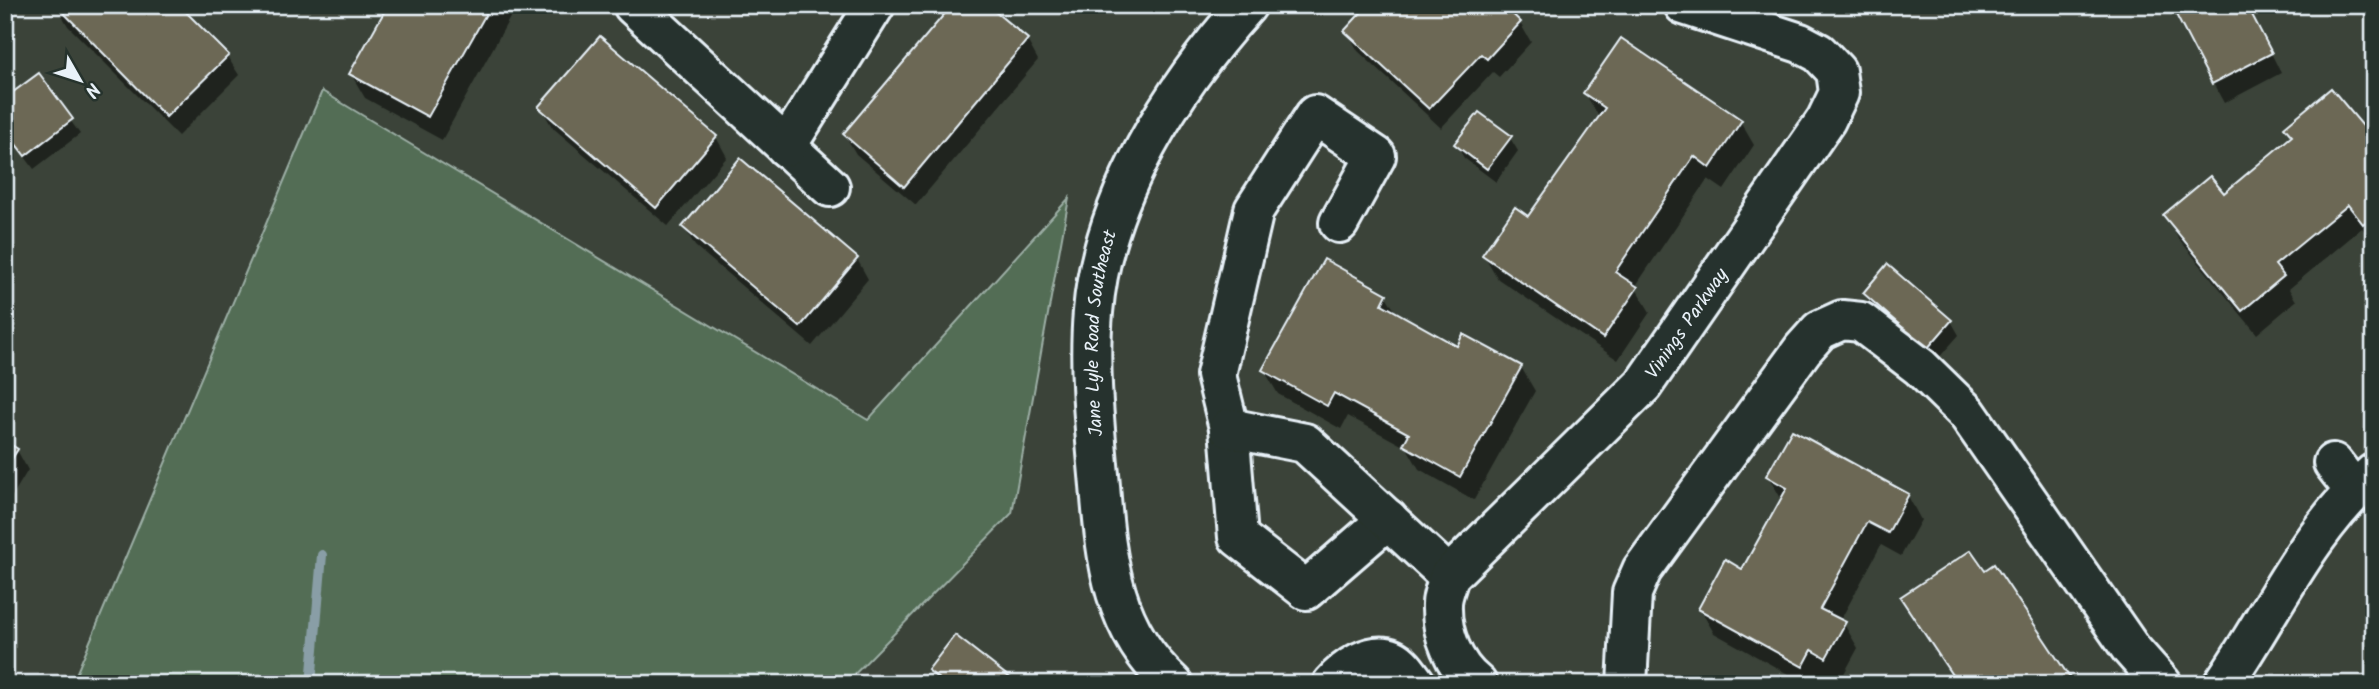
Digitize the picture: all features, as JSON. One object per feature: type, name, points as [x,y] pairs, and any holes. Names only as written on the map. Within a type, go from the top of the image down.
[{"type":"street","points":[[633,5],[830,187]]},
{"type":"street","points":[[786,147],[875,5]]},
{"type":"street","name":"Jane Lyle Road Southeast","points":[[1173,684],[1141,647],[1119,606],[1111,581],[1105,551],[1092,384],[1093,313],[1100,261],[1116,212],[1137,165],[1189,77],[1220,35],[1247,5]]},
{"type":"street","name":"Vinings Parkway","points":[[1449,576],[1643,385],[1826,120],[1839,93],[1836,71],[1819,53],[1800,43],[1684,5]]},
{"type":"street","points":[[1339,223],[1376,156],[1315,115],[1254,210],[1216,375],[1229,428],[1238,537],[1306,590],[1388,519]]},
{"type":"street","points":[[1627,684],[1632,593],[1642,570],[1819,330],[1842,320],[1861,322],[1882,336],[1967,413],[2131,649],[2162,684]]},
{"type":"street","points":[[1229,428],[1305,443],[1449,576],[1442,601],[1444,625],[1453,657],[1477,684]]},
{"type":"street","points":[[2223,684],[2354,475]]},
{"type":"street","points":[[1332,684],[1352,665],[1373,659],[1405,672]]},
{"type":"green space","points":[[322,91],[868,420],[1069,198],[1012,513],[845,684],[72,684]]},
{"type":"building","points":[[56,5],[179,5],[229,55],[166,117]]},
{"type":"building","points":[[388,5],[491,5],[428,117],[349,74]]},
{"type":"building","points":[[952,5],[987,5],[1028,39],[904,187],[843,134]]},
{"type":"building","points":[[1368,5],[1503,5],[1521,22],[1487,59],[1481,54],[1429,109],[1344,31]]},
{"type":"building","points":[[2171,5],[2247,5],[2272,53],[2212,84]]},
{"type":"building","points":[[600,36],[717,136],[656,208],[538,107]]},
{"type":"building","points":[[1621,38],[1742,120],[1710,168],[1694,156],[1615,272],[1638,287],[1603,338],[1482,255],[1515,207],[1528,216],[1605,108],[1583,93]]},
{"type":"building","points":[[39,73],[73,119],[25,156],[5,130],[5,98]]},
{"type":"building","points":[[2331,88],[2374,139],[2374,215],[2363,224],[2348,205],[2275,265],[2284,276],[2242,311],[2163,215],[2210,176],[2224,193],[2292,136],[2284,127]]},
{"type":"building","points":[[1479,112],[1512,136],[1487,169],[1454,144]]},
{"type":"building","points":[[740,158],[858,258],[800,327],[682,227]]},
{"type":"building","points":[[1324,259],[1387,294],[1382,304],[1457,346],[1463,334],[1522,366],[1460,477],[1403,445],[1409,434],[1334,393],[1327,406],[1262,370]]},
{"type":"building","points":[[1887,264],[1952,320],[1927,349],[1863,293]]},
{"type":"building","points":[[1792,430],[1909,494],[1888,533],[1867,522],[1820,609],[1846,622],[1826,658],[1812,650],[1803,667],[1698,609],[1725,559],[1742,569],[1787,488],[1766,476]]},
{"type":"building","points":[[5,441],[18,449],[5,470]]},
{"type":"building","points":[[1971,550],[1985,570],[1994,564],[2070,678],[2063,684],[1958,684],[1900,597]]},
{"type":"building","points":[[955,635],[1018,684],[937,684],[940,680],[928,670]]},
{"type":"waterway","points":[[311,684],[322,555]]}]
